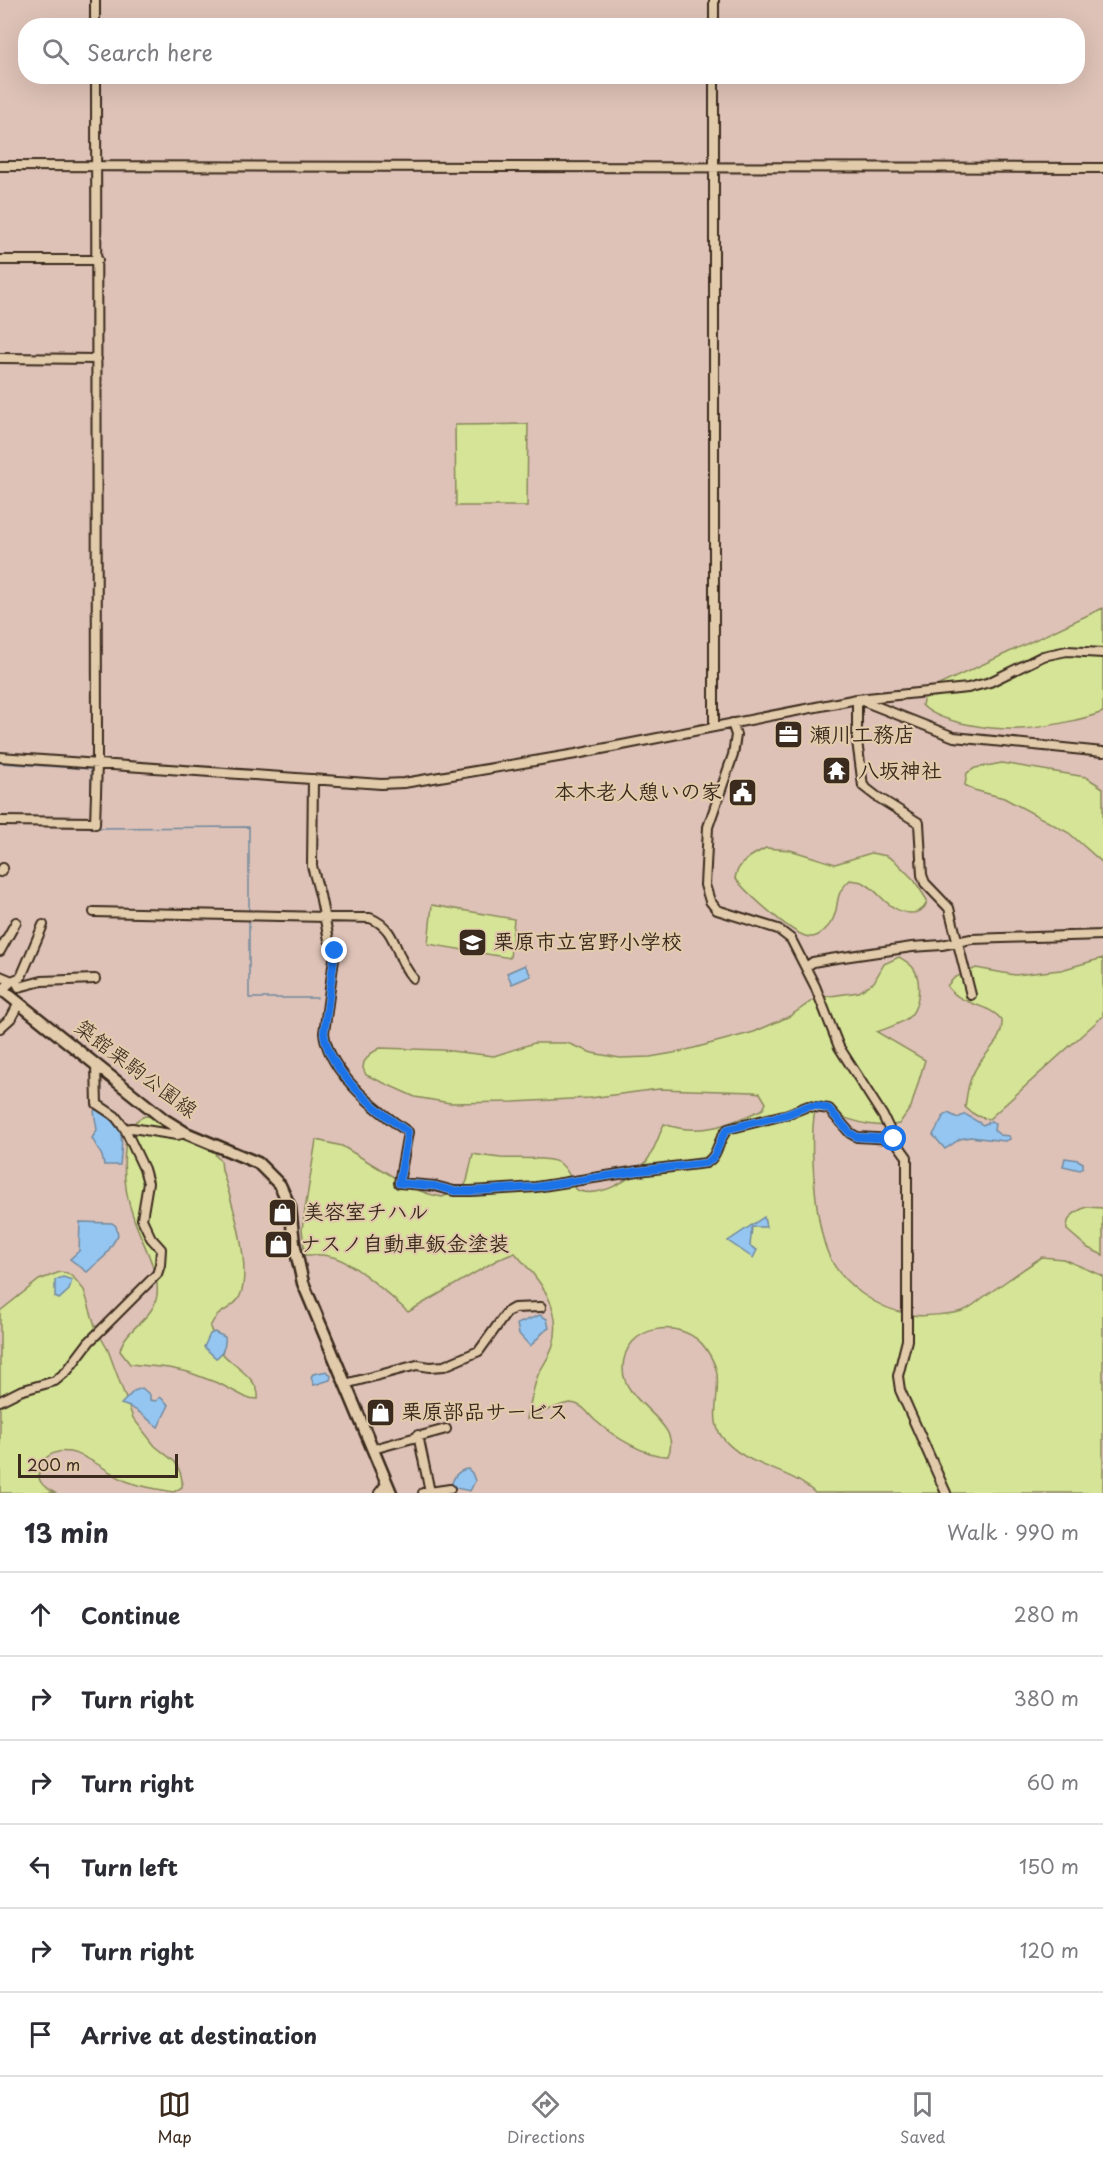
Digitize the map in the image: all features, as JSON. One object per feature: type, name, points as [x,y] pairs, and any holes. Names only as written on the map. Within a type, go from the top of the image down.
[{"type":"main road","name":"築館栗駒公園線","points":[[1,989],[144,1105],[186,1133],[258,1163],[279,1185],[290,1207],[294,1243],[303,1282],[389,1488]]},
{"type":"street","points":[[95,0],[95,18]]},
{"type":"street","points":[[714,0],[714,18]]},
{"type":"street","points":[[0,821],[93,822],[97,763],[96,84]]},
{"type":"street","points":[[714,84],[714,727]]},
{"type":"street","points":[[0,166],[1103,168]]},
{"type":"street","points":[[0,260],[98,260]]},
{"type":"street","points":[[0,358],[97,359]]},
{"type":"street","points":[[0,757],[381,784],[404,783],[576,754],[859,700],[968,688],[990,682],[1043,656],[1067,651],[1103,653]]},
{"type":"street","points":[[859,700],[954,737],[1103,752]]},
{"type":"street","points":[[859,700],[857,741],[863,786],[919,823],[921,875],[925,883],[949,908],[971,995]]},
{"type":"street","points":[[732,723],[736,735],[733,755],[708,827],[705,885],[710,901],[717,910],[778,929],[791,939],[815,986],[839,1047],[907,1157],[907,1340],[898,1376],[900,1390],[946,1493]]},
{"type":"street","points":[[313,779],[312,866],[329,940],[335,951],[324,1033],[325,1044],[333,1062],[350,1082],[388,1118],[408,1132],[399,1183],[435,1186],[454,1191],[536,1187],[706,1163],[716,1154],[723,1134],[728,1129],[788,1114],[808,1106],[829,1109],[850,1133],[857,1137],[894,1139]]},
{"type":"street","points":[[94,912],[370,918],[381,922],[390,932],[406,970],[413,978]]},
{"type":"street","points":[[0,951],[16,922]]},
{"type":"street","points":[[1,989],[21,977],[43,925]]},
{"type":"street","points":[[806,967],[813,962],[830,959],[958,941],[1103,935]]},
{"type":"street","points":[[0,976],[14,981],[19,987],[42,981],[95,979]]},
{"type":"street","points":[[0,1028],[11,1018],[19,1004]]},
{"type":"street","points":[[0,1401],[20,1391],[55,1381],[67,1371],[89,1341],[157,1274],[160,1265],[160,1249],[151,1238],[142,1219],[147,1177],[125,1129],[115,1116],[97,1104],[96,1066]]},
{"type":"street","points":[[125,1129],[177,1135],[186,1133]]},
{"type":"street","points":[[345,1384],[417,1365],[444,1366],[479,1352],[507,1312],[514,1308],[541,1307]]},
{"type":"street","points":[[373,1449],[446,1429]]},
{"type":"street","points":[[418,1435],[433,1492],[450,1488]]},
{"type":"street","points":[[379,1493],[389,1488]]},
{"type":"green space","points":[[528,424],[527,506],[456,506],[455,425]]},
{"type":"green space","points":[[1103,608],[1103,712],[1050,725],[1009,729],[954,721],[930,712],[922,705],[928,690]]},
{"type":"green space","points":[[1002,763],[1086,777],[1103,788],[1103,863],[1069,833],[1004,798],[974,790],[965,785],[967,773],[975,768]]},
{"type":"green space","points":[[766,848],[790,850],[835,864],[871,853],[887,856],[914,880],[927,900],[925,906],[918,912],[903,912],[889,904],[862,882],[850,880],[841,891],[835,915],[828,926],[814,937],[804,935],[771,913],[735,878],[742,863]]},
{"type":"green space","points":[[432,905],[514,919],[510,958],[428,944]]},
{"type":"green space","points":[[899,957],[911,965],[918,979],[916,1005],[911,1015],[904,1021],[877,1032],[925,1060],[911,1107],[899,1124],[888,1126],[867,1124],[815,1110],[813,1124],[814,1181],[819,1220],[827,1251],[841,1274],[862,1294],[886,1307],[917,1316],[965,1310],[1042,1257],[1063,1259],[1103,1276],[1103,1493],[815,1493],[804,1484],[743,1455],[722,1437],[716,1422],[718,1386],[713,1361],[696,1339],[684,1332],[671,1329],[657,1329],[633,1342],[626,1353],[623,1369],[632,1393],[668,1433],[671,1444],[668,1456],[650,1453],[630,1445],[604,1428],[583,1408],[575,1404],[561,1405],[527,1419],[538,1375],[553,1346],[556,1332],[555,1319],[547,1295],[533,1273],[515,1253],[497,1260],[408,1312],[370,1279],[348,1264],[325,1255],[305,1255],[302,1229],[316,1140],[342,1146],[412,1188],[442,1197],[462,1190],[467,1181],[473,1154],[556,1161],[566,1169],[575,1189],[594,1192],[616,1186],[635,1173],[653,1151],[664,1124],[690,1129],[715,1127],[739,1120],[763,1109],[766,1103],[760,1093],[753,1092],[659,1089],[590,1098],[450,1103],[415,1097],[366,1075],[363,1068],[364,1062],[370,1054],[380,1048],[442,1050],[494,1056],[534,1043],[567,1043],[592,1053],[620,1058],[650,1057],[679,1052],[754,1032],[790,1016],[816,998],[859,992],[874,982],[884,964]]},
{"type":"green space","points":[[1103,958],[1103,1016],[989,1119],[968,1110],[965,1107],[971,1079],[996,1041],[1002,1020],[989,1010],[953,993],[947,986],[954,978],[976,968],[1015,975],[1061,970]]},
{"type":"green space","points":[[145,1116],[173,1119],[211,1142],[216,1156],[221,1161],[240,1234],[244,1270],[243,1286],[236,1302],[216,1317],[210,1327],[223,1354],[255,1386],[258,1399],[247,1398],[220,1384],[188,1372],[130,1364],[120,1351],[127,1336],[151,1311],[157,1295],[156,1276],[130,1208],[126,1191],[125,1149],[128,1133],[136,1121]]},
{"type":"green space","points":[[1086,1207],[1103,1208],[1103,1255],[1088,1248],[1067,1230],[1072,1216]]},
{"type":"green space","points":[[60,1272],[67,1273],[74,1278],[84,1290],[96,1329],[108,1350],[133,1418],[155,1446],[175,1462],[182,1477],[182,1487],[174,1492],[148,1488],[130,1482],[87,1458],[66,1452],[56,1452],[43,1461],[39,1477],[45,1486],[55,1493],[0,1493],[0,1311],[39,1280]]},
{"type":"water","points":[[525,965],[531,976],[512,984],[507,973]]},
{"type":"water","points":[[97,1109],[113,1122],[120,1132],[122,1145],[120,1165],[104,1165],[102,1156],[92,1138],[97,1130],[94,1111]]},
{"type":"water","points":[[948,1113],[958,1118],[965,1114],[983,1125],[991,1121],[995,1124],[994,1130],[1000,1135],[1009,1136],[1010,1139],[1005,1141],[970,1137],[960,1139],[945,1149],[933,1135],[943,1117]]},
{"type":"water","points":[[1065,1158],[1078,1160],[1083,1163],[1083,1167],[1080,1170],[1063,1166]]},
{"type":"water","points":[[764,1217],[766,1227],[752,1227],[750,1246],[757,1250],[753,1258],[728,1241]]},
{"type":"water","points":[[80,1222],[112,1223],[116,1226],[118,1235],[105,1256],[87,1272],[70,1259],[79,1251]]},
{"type":"water","points":[[63,1277],[72,1280],[69,1290],[59,1299],[55,1297],[55,1280]]},
{"type":"water","points":[[540,1315],[547,1319],[549,1328],[530,1346],[519,1334],[517,1324]]},
{"type":"water","points":[[214,1332],[225,1337],[224,1349],[216,1358],[204,1347],[210,1334]]},
{"type":"water","points":[[327,1371],[331,1376],[330,1380],[314,1385],[311,1377],[313,1374]]},
{"type":"water","points":[[142,1388],[150,1395],[150,1400],[156,1401],[160,1397],[169,1405],[158,1427],[137,1411],[121,1404],[134,1391]]},
{"type":"water","points":[[468,1469],[475,1481],[470,1491],[451,1487],[457,1475]]},
{"type":"waterway","points":[[0,763],[91,769],[91,819]]},
{"type":"waterway","points":[[91,824],[91,828],[249,827],[249,912]]},
{"type":"waterway","points":[[249,920],[249,998],[317,998]]},
{"type":"place","name":"瀬川工務店","points":[[789,735]]},
{"type":"place","name":"八坂神社","points":[[837,771]]},
{"type":"place","name":"本木老人憩いの家","points":[[743,792]]},
{"type":"place","name":"栗原市立宮野小学校","points":[[472,942]]},
{"type":"place","name":"美容室チハル","points":[[282,1212]]},
{"type":"place","name":"ナスノ自動車鈑金塗装","points":[[279,1244]]},
{"type":"place","name":"栗原部品サービス","points":[[380,1412]]},
{"type":"route","points":[[335,951],[324,1033],[325,1044],[333,1062],[358,1090],[388,1118],[408,1132],[399,1183],[435,1186],[454,1191],[536,1187],[706,1163],[716,1154],[723,1134],[728,1129],[788,1114],[808,1106],[829,1109],[850,1133],[857,1137],[894,1139]]}]
